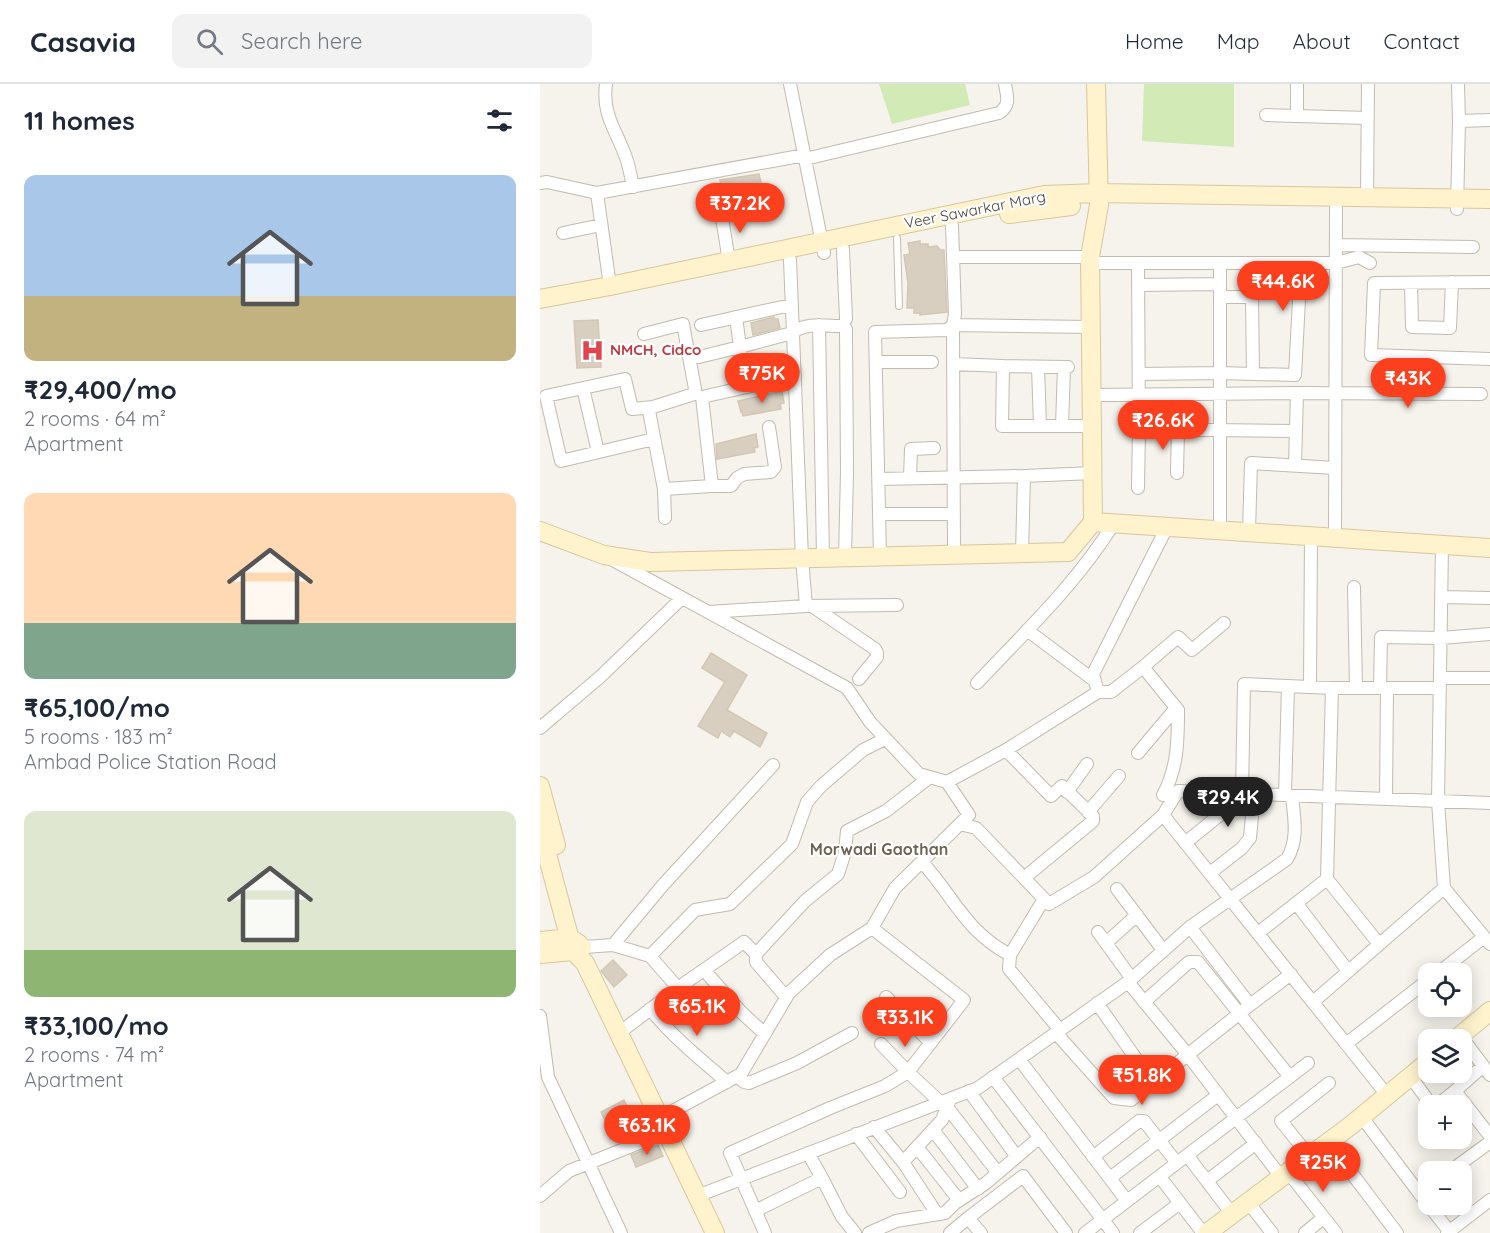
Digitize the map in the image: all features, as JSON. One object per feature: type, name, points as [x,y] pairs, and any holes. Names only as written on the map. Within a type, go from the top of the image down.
[{"type":"street","points":[[606,84],[604,99],[606,114],[626,157],[633,187]]},
{"type":"street","points":[[789,84],[822,247]]},
{"type":"street","points":[[540,183],[547,182],[597,194],[805,157],[999,113],[1004,110],[1008,102],[1005,84]]},
{"type":"street","points":[[604,555],[650,562],[1068,552],[1093,522],[1090,260],[1099,199],[1096,84]]},
{"type":"street","points":[[1297,84],[1297,116]]},
{"type":"street","points":[[1367,197],[1368,84]]},
{"type":"street","points":[[1457,204],[1458,84]]},
{"type":"street","points":[[1266,115],[1368,118]]},
{"type":"street","points":[[1459,121],[1490,120]]},
{"type":"street","points":[[597,194],[610,286]]},
{"type":"street","name":"Veer Sawarkar Marg","points":[[540,311],[561,301],[610,286],[729,261],[822,247],[1032,197],[1336,208],[1457,204],[1490,199]]},
{"type":"street","name":"Veer Sawarkar Marg","points":[[540,299],[561,301],[790,260],[822,247],[843,249],[1030,210],[1099,199],[1367,197],[1490,209]]},
{"type":"street","points":[[1335,538],[1336,208]]},
{"type":"street","points":[[721,212],[729,261]]},
{"type":"street","points":[[563,233],[601,225]]},
{"type":"street","points":[[951,226],[955,314],[953,325],[954,554]]},
{"type":"street","points":[[1336,245],[1473,247]]},
{"type":"street","points":[[843,249],[846,319]]},
{"type":"street","points":[[953,257],[1138,263],[1336,263],[1359,257],[1370,263]]},
{"type":"street","points":[[790,260],[802,558],[809,606],[878,653],[859,679]]},
{"type":"street","points":[[1220,262],[1220,530]]},
{"type":"street","points":[[1138,263],[1140,429],[1138,488]]},
{"type":"street","points":[[1139,374],[1295,375],[1301,263]]},
{"type":"street","points":[[1412,283],[1412,327],[1450,328],[1452,282]]},
{"type":"street","points":[[1490,282],[1374,283],[1371,355],[1490,359]]},
{"type":"street","points":[[1138,285],[1220,291],[1252,297],[1253,374]]},
{"type":"street","points":[[701,325],[791,305]]},
{"type":"street","points":[[736,317],[745,387]]},
{"type":"street","points":[[644,334],[683,324],[694,394],[632,409],[625,379],[546,396],[561,461],[654,439]]},
{"type":"street","points":[[880,556],[875,332],[947,330],[953,325],[1091,327]]},
{"type":"street","points":[[819,326],[823,558]]},
{"type":"street","points":[[699,357],[792,333],[798,328],[842,326],[846,329],[845,557]]},
{"type":"street","points":[[876,362],[932,362]]},
{"type":"street","points":[[953,364],[1066,367],[1062,426]]},
{"type":"street","points":[[1003,366],[1002,426],[1092,426]]},
{"type":"street","points":[[1038,367],[1040,426]]},
{"type":"street","points":[[712,486],[702,397],[795,376]]},
{"type":"street","points":[[583,388],[598,452]]},
{"type":"street","points":[[1295,465],[1297,393]]},
{"type":"street","points":[[1092,395],[1481,394]]},
{"type":"street","points":[[652,406],[649,411],[664,489],[665,518]]},
{"type":"street","points":[[664,489],[731,486],[737,477],[744,474],[771,472],[775,467],[769,427]]},
{"type":"street","points":[[1140,429],[1296,431]]},
{"type":"street","points":[[1177,473],[1178,429]]},
{"type":"street","points":[[910,478],[911,449],[934,448]]},
{"type":"street","points":[[1249,532],[1251,463],[1335,468]]},
{"type":"street","points":[[879,479],[1093,473]]},
{"type":"street","points":[[1022,553],[1024,476]]},
{"type":"street","points":[[880,514],[954,514]]},
{"type":"street","points":[[1093,522],[1490,548]]},
{"type":"street","points":[[977,683],[1095,553],[1114,523]]},
{"type":"street","points":[[1096,687],[1093,674],[1167,527]]},
{"type":"street","points":[[540,531],[604,555],[847,688],[870,722],[885,739],[919,774],[947,782],[969,815],[895,888],[872,928],[830,955],[789,993],[741,1074],[663,1125],[569,1172],[540,1196]]},
{"type":"street","points":[[1310,687],[1311,536]]},
{"type":"street","points":[[1442,545],[1438,801],[1444,888],[1487,940],[1453,963]]},
{"type":"street","points":[[1354,587],[1356,688]]},
{"type":"street","points":[[1441,597],[1490,598]]},
{"type":"street","points":[[540,728],[600,677],[682,598]]},
{"type":"street","points":[[707,612],[809,606],[897,605]]},
{"type":"street","points":[[1027,630],[1096,687],[1111,692],[1178,637],[1192,650],[1224,623]]},
{"type":"street","points":[[1386,799],[1381,637],[1441,638],[1490,634]]},
{"type":"street","points":[[1143,668],[1178,710],[1178,743],[1174,769],[1171,782],[1163,795]]},
{"type":"street","points":[[1210,873],[1242,848],[1250,838],[1242,794],[1244,684],[1383,688],[1490,678]]},
{"type":"street","points":[[697,1196],[874,1127],[946,1102],[969,1091],[993,1077],[1130,980],[1190,927],[1287,859],[1294,848],[1295,832],[1289,795],[1287,686]]},
{"type":"street","points":[[947,782],[1006,750],[1096,687]]},
{"type":"street","points":[[1332,688],[1327,879],[1379,944]]},
{"type":"street","points":[[1138,753],[1176,708]]},
{"type":"street","points":[[650,956],[695,910],[730,904],[792,844],[807,802],[821,786],[863,750],[885,739]]},
{"type":"street","points":[[1006,750],[1051,796],[1062,786],[1093,816],[1093,821],[1024,878]]},
{"type":"street","points":[[1067,792],[1087,764]]},
{"type":"street","points":[[613,945],[663,885],[773,765]]},
{"type":"street","points":[[1088,812],[1119,776]]},
{"type":"street","points":[[786,997],[756,962],[756,954],[805,901],[838,874],[845,852],[848,831],[886,811],[930,777]]},
{"type":"street","points":[[540,786],[578,950]]},
{"type":"street","points":[[960,824],[976,828],[1049,904],[1094,877],[1163,815],[1178,791],[1490,803]]},
{"type":"street","points":[[1185,843],[1242,794]]},
{"type":"street","points":[[1163,815],[1387,1095]]},
{"type":"street","points":[[540,828],[578,950],[715,1233]]},
{"type":"street","points":[[922,862],[938,879],[962,916],[976,931],[992,945],[1010,955]]},
{"type":"street","points":[[1258,933],[1327,879]]},
{"type":"street","points":[[1312,1002],[1444,888]]},
{"type":"street","points":[[1117,889],[1163,950]]},
{"type":"street","points":[[1044,899],[1010,955],[1009,969],[1114,1098],[1131,1100],[1291,974]]},
{"type":"street","points":[[1296,903],[1348,971]]},
{"type":"street","points":[[1106,943],[1137,915]]},
{"type":"street","points":[[1190,927],[1250,1005]]},
{"type":"street","points":[[765,1233],[730,1153],[885,1086],[908,1072],[964,1000],[872,928]]},
{"type":"street","points":[[1098,932],[1144,1002],[1256,1143],[1336,1233]]},
{"type":"street","points":[[540,941],[578,950]]},
{"type":"street","points":[[619,1033],[744,942],[756,954]]},
{"type":"street","points":[[540,954],[613,945],[650,956],[678,988]]},
{"type":"street","points":[[1144,1002],[1195,960],[1290,1077]]},
{"type":"street","points":[[704,970],[741,1012],[765,1034]]},
{"type":"street","points":[[1346,1044],[1418,988]]},
{"type":"street","points":[[886,997],[931,1043]]},
{"type":"street","points":[[1097,1004],[1154,1083]]},
{"type":"street","points":[[650,1009],[688,1049],[732,1079],[749,1083],[797,1063],[852,1033]]},
{"type":"street","points":[[540,1016],[548,1077],[621,1233]]},
{"type":"street","points":[[1469,1029],[1488,1017]]},
{"type":"street","points":[[881,1044],[908,1072],[946,1102],[998,1173]]},
{"type":"street","points":[[1449,1095],[1487,1071],[1472,1054]]},
{"type":"street","points":[[1019,1059],[1127,1201]]},
{"type":"street","points":[[1085,1233],[1308,1063]]},
{"type":"street","points":[[1160,1177],[1180,1203],[1210,1232],[1418,1070]]},
{"type":"street","points":[[1410,1076],[1425,1095]]},
{"type":"street","points":[[993,1077],[1113,1233]]},
{"type":"street","points":[[1309,1156],[1281,1121],[1329,1083]]},
{"type":"street","points":[[969,1091],[1017,1156]]},
{"type":"street","points":[[1455,1091],[1490,1136]]},
{"type":"street","points":[[1110,1178],[1218,1095]]},
{"type":"street","points":[[903,1162],[942,1120],[946,1102]]},
{"type":"street","points":[[1361,1116],[1418,1184]]},
{"type":"street","points":[[1093,1157],[1139,1121],[1144,1121],[1160,1139],[1207,1181],[1232,1214]]},
{"type":"street","points":[[874,1127],[903,1162],[937,1215]]},
{"type":"street","points":[[933,1130],[978,1189]]},
{"type":"street","points":[[856,1134],[900,1192]]},
{"type":"street","points":[[869,1233],[897,1221],[945,1213],[959,1200],[998,1173],[1040,1137]]},
{"type":"street","points":[[1328,1142],[1397,1233]]},
{"type":"street","points":[[1464,1161],[1490,1142]]},
{"type":"street","points":[[1207,1181],[1256,1143]]},
{"type":"street","points":[[917,1147],[959,1200]]},
{"type":"street","points":[[808,1152],[842,1217],[855,1233]]},
{"type":"street","points":[[950,1233],[1023,1176],[1066,1233]]},
{"type":"street","points":[[755,1211],[822,1178]]},
{"type":"street","points":[[1438,1215],[1448,1232],[1490,1200]]},
{"type":"street","points":[[1248,1202],[1272,1233]]},
{"type":"street","points":[[1140,1233],[1180,1203]]},
{"type":"street","points":[[968,1218],[981,1233]]},
{"type":"street","points":[[1305,1233],[1323,1218]]},
{"type":"lane","points":[[897,237],[899,306]]},
{"type":"green space","points":[[879,84],[965,84],[970,105],[892,124]]},
{"type":"green space","points":[[1144,84],[1234,84],[1234,147],[1142,141]]},
{"type":"building","points":[[759,174],[763,191],[761,198],[723,204],[720,180]]},
{"type":"building","points":[[920,241],[920,244],[928,244],[928,247],[937,246],[940,250],[944,250],[947,312],[920,315],[920,313],[914,313],[914,308],[907,308],[908,283],[904,255],[910,254],[908,243]]},
{"type":"building","points":[[774,317],[778,319],[780,328],[753,335],[751,323]]},
{"type":"building","points":[[598,320],[601,367],[577,368],[574,321]]},
{"type":"building","points":[[782,391],[784,403],[780,404],[781,409],[743,416],[738,401]]},
{"type":"building","points":[[756,434],[758,447],[754,448],[755,452],[717,459],[716,444]]},
{"type":"building","points":[[711,653],[747,675],[727,710],[767,733],[760,747],[734,731],[730,737],[721,731],[718,738],[698,726],[725,682],[702,668]]},
{"type":"building","points":[[613,960],[627,975],[614,987],[601,971]]},
{"type":"building","points":[[624,1100],[632,1115],[608,1126],[601,1112]]},
{"type":"building","points":[[658,1145],[663,1156],[636,1167],[631,1155]]},
{"type":"place","name":"NMCH, Cidco","points":[[592,350]]},
{"type":"district","name":"Morwadi Gaothan","points":[[879,849]]}]
